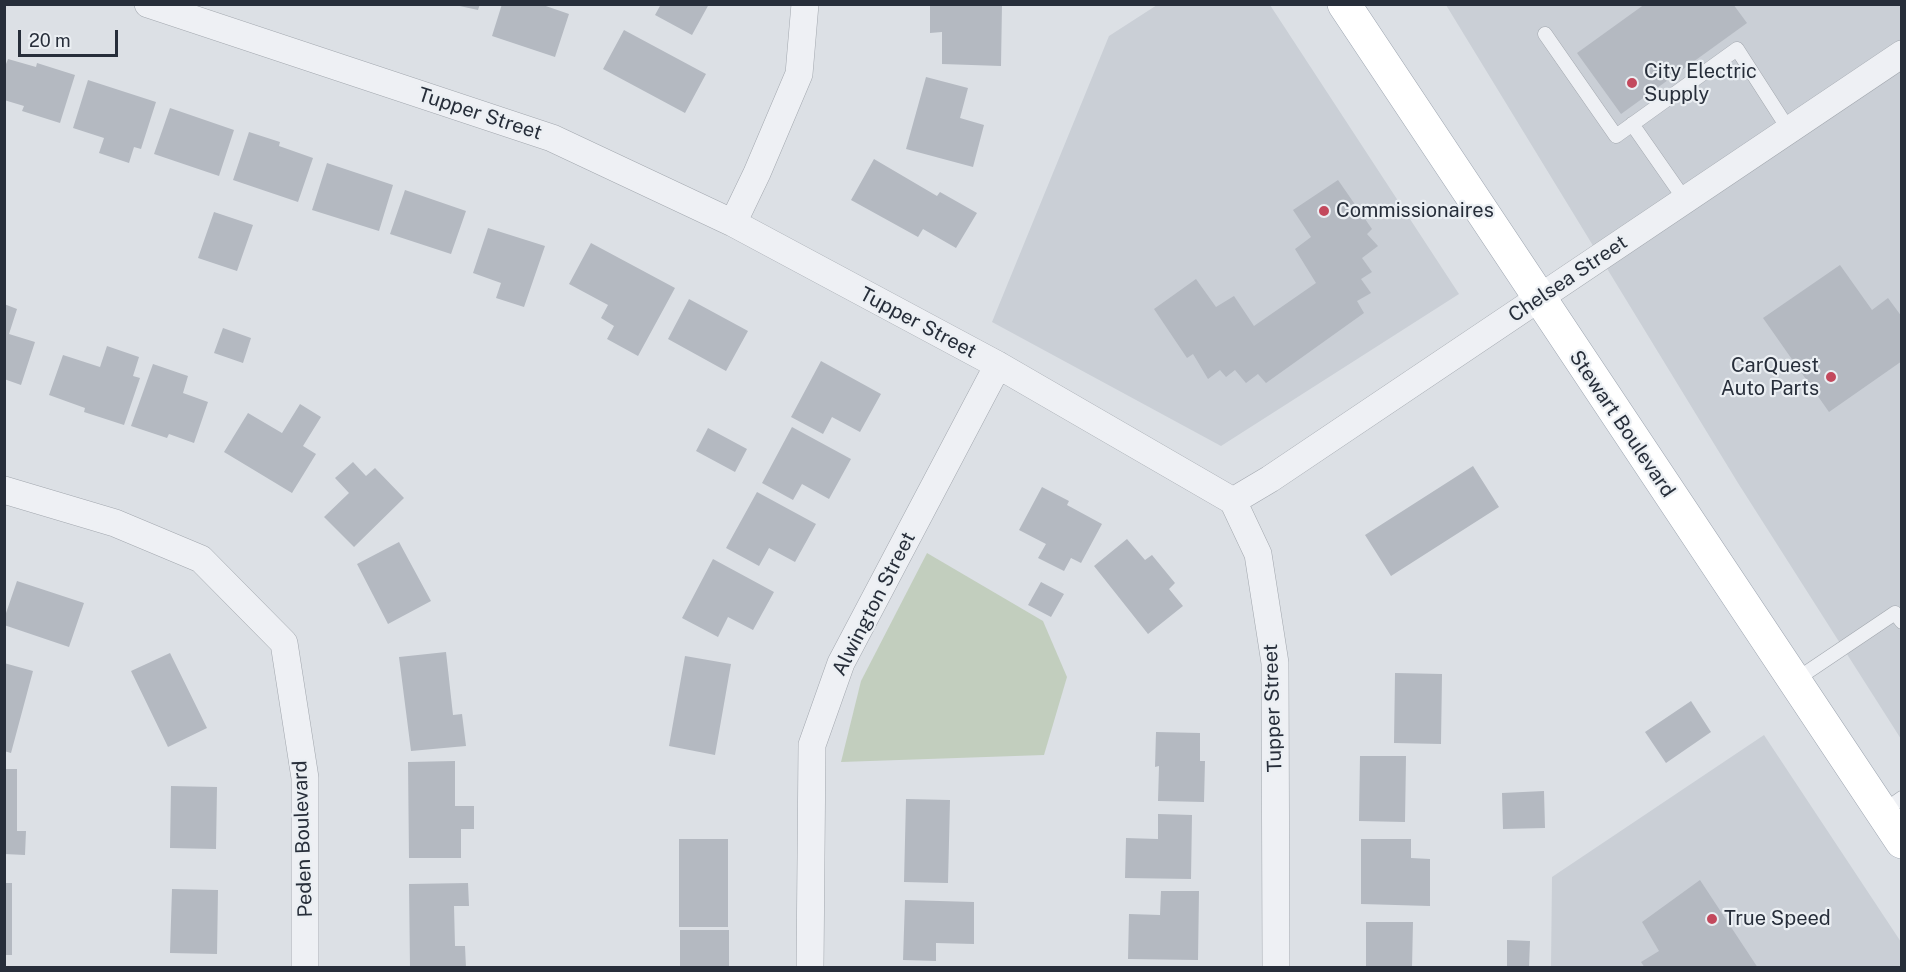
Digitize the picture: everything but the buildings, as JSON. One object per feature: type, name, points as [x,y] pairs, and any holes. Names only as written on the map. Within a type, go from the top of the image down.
[{"type":"main road","name":"Stewart Boulevard","points":[[1344,4],[1794,681],[1892,805],[1902,842]]},
{"type":"street","name":"Tupper Street","points":[[148,4],[217,15],[552,138],[733,223],[998,366],[1233,501],[1258,554],[1275,663],[1276,968]]},
{"type":"street","points":[[733,223],[799,74],[806,4]]},
{"type":"street","name":"Chelsea Street","points":[[1233,501],[1539,299],[1902,54]]},
{"type":"street","name":"Alwington Street","points":[[810,968],[812,745],[841,663],[998,366]]},
{"type":"street","name":"Peden Boulevard","points":[[4,490],[115,523],[201,559],[284,643],[304,778],[305,968]]},
{"type":"lane","points":[[1545,34],[1616,136],[1737,49],[1789,130]]},
{"type":"lane","points":[[1632,124],[1684,200]]},
{"type":"lane","points":[[1794,681],[1895,613],[1902,622]]},
{"type":"shaded area","points":[[1157,5],[1270,5],[1459,294],[1221,446],[992,322],[1109,36]]},
{"type":"shaded area","points":[[1446,5],[1901,5],[1901,739],[1738,483]]},
{"type":"shaded area","points":[[1764,735],[1901,942],[1901,967],[1551,968],[1552,877]]},
{"type":"green space","points":[[927,553],[1043,621],[1067,677],[1044,755],[841,762],[861,681]]},
{"type":"place","name":"City Electric Supply","points":[[1632,83]]},
{"type":"place","name":"Commissionaires","points":[[1324,211]]},
{"type":"place","name":"CarQuest Auto Parts","points":[[1831,377]]},
{"type":"place","name":"True Speed","points":[[1712,919]]}]
